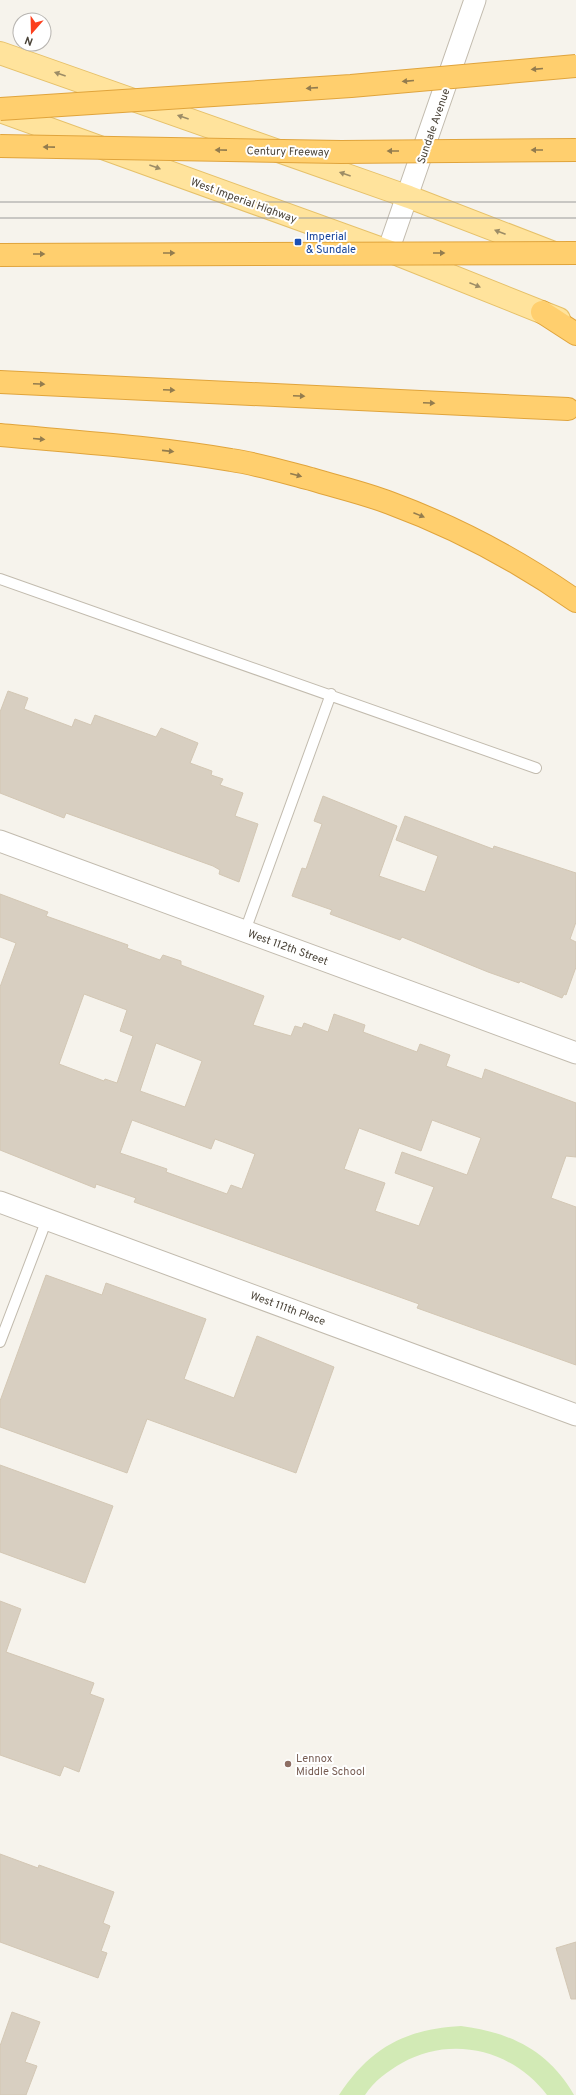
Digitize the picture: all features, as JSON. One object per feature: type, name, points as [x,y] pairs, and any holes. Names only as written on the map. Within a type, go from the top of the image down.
[{"type":"highway","points":[[0,110],[351,86],[576,66]]},
{"type":"highway","name":"Century Freeway","points":[[0,146],[341,152],[576,150]]},
{"type":"highway","points":[[0,255],[576,253]]},
{"type":"highway","points":[[542,312],[576,334]]},
{"type":"highway","points":[[0,382],[568,409]]},
{"type":"highway","points":[[0,435],[172,451],[232,460],[336,486],[389,502],[443,525],[502,555],[554,585],[576,601]]},
{"type":"main road","points":[[0,53],[409,197],[576,261]]},
{"type":"main road","name":"West Imperial Highway","points":[[0,110],[388,251],[576,325]]},
{"type":"street","name":"Sundale Avenue","points":[[388,251],[409,197],[475,0]]},
{"type":"street","name":"West 112th Street","points":[[0,841],[576,1053]]},
{"type":"street","name":"West 111th Place","points":[[0,1202],[576,1415]]},
{"type":"lane","points":[[0,579],[331,694],[536,768]]},
{"type":"lane","points":[[245,931],[331,694]]},
{"type":"lane","points":[[0,1342],[47,1220]]},
{"type":"green space","points":[[461,2026],[496,2033],[526,2046],[553,2066],[574,2095],[547,2095],[533,2080],[517,2067],[499,2058],[480,2052],[461,2049],[441,2050],[421,2054],[392,2069],[373,2085],[365,2095],[339,2095],[363,2065],[376,2053],[391,2044],[423,2031]]},
{"type":"building","points":[[8,691],[28,698],[24,709],[72,727],[75,719],[91,725],[95,715],[156,737],[161,728],[198,743],[190,763],[212,771],[211,775],[223,779],[220,785],[243,793],[235,816],[258,824],[239,882],[219,874],[220,870],[213,866],[66,813],[64,818],[0,793],[0,712]]},
{"type":"building","points":[[323,796],[397,826],[379,876],[425,892],[438,856],[396,840],[405,816],[493,849],[494,846],[576,873],[576,922],[570,939],[576,942],[576,967],[566,995],[564,994],[562,998],[520,981],[519,983],[488,972],[402,937],[400,940],[330,914],[332,910],[292,896],[302,868],[306,869],[322,824],[314,821]]},
{"type":"building","points":[[0,894],[48,912],[46,916],[128,945],[127,948],[160,960],[163,955],[181,961],[181,965],[264,996],[253,1025],[291,1036],[295,1026],[302,1028],[304,1023],[328,1032],[334,1014],[365,1025],[363,1032],[417,1052],[420,1044],[450,1055],[446,1066],[482,1079],[485,1069],[576,1103],[576,1157],[566,1156],[551,1198],[576,1207],[576,1365],[417,1308],[419,1304],[134,1202],[136,1198],[96,1184],[95,1188],[0,1150],[0,987],[16,943],[0,937]],"holes":[[[84,994],[127,1010],[120,1031],[133,1036],[117,1083],[105,1079],[104,1081],[59,1064]],[[156,1043],[202,1061],[185,1107],[140,1091]],[[132,1120],[211,1149],[215,1139],[255,1154],[242,1189],[231,1185],[227,1194],[166,1172],[167,1169],[120,1153]],[[432,1120],[481,1138],[467,1175],[402,1152],[395,1173],[434,1187],[419,1226],[375,1211],[385,1183],[344,1169],[359,1128],[421,1151]]]},
{"type":"building","points":[[46,1275],[102,1295],[106,1283],[206,1319],[184,1379],[234,1398],[257,1336],[334,1367],[296,1473],[147,1419],[127,1473],[0,1427],[0,1401]]},
{"type":"building","points":[[0,1465],[113,1506],[85,1583],[0,1552]]},
{"type":"building","points":[[0,1601],[21,1609],[6,1652],[94,1683],[90,1694],[104,1699],[79,1772],[64,1766],[60,1776],[0,1755]]},
{"type":"building","points":[[0,1854],[38,1868],[39,1865],[114,1892],[103,1923],[110,1926],[101,1951],[107,1953],[98,1978],[0,1942]]},
{"type":"building","points":[[576,1942],[576,1999],[571,1999],[556,1948]]},
{"type":"building","points":[[12,2012],[40,2022],[25,2062],[37,2066],[26,2095],[0,2095],[0,2046]]},
{"type":"tram line","points":[[0,202],[576,202]]},
{"type":"tram line","points":[[0,218],[576,218]]},
{"type":"place","name":"Imperial & Sundale","points":[[298,242]]},
{"type":"place","name":"Lennox Middle School","points":[[288,1764]]}]
